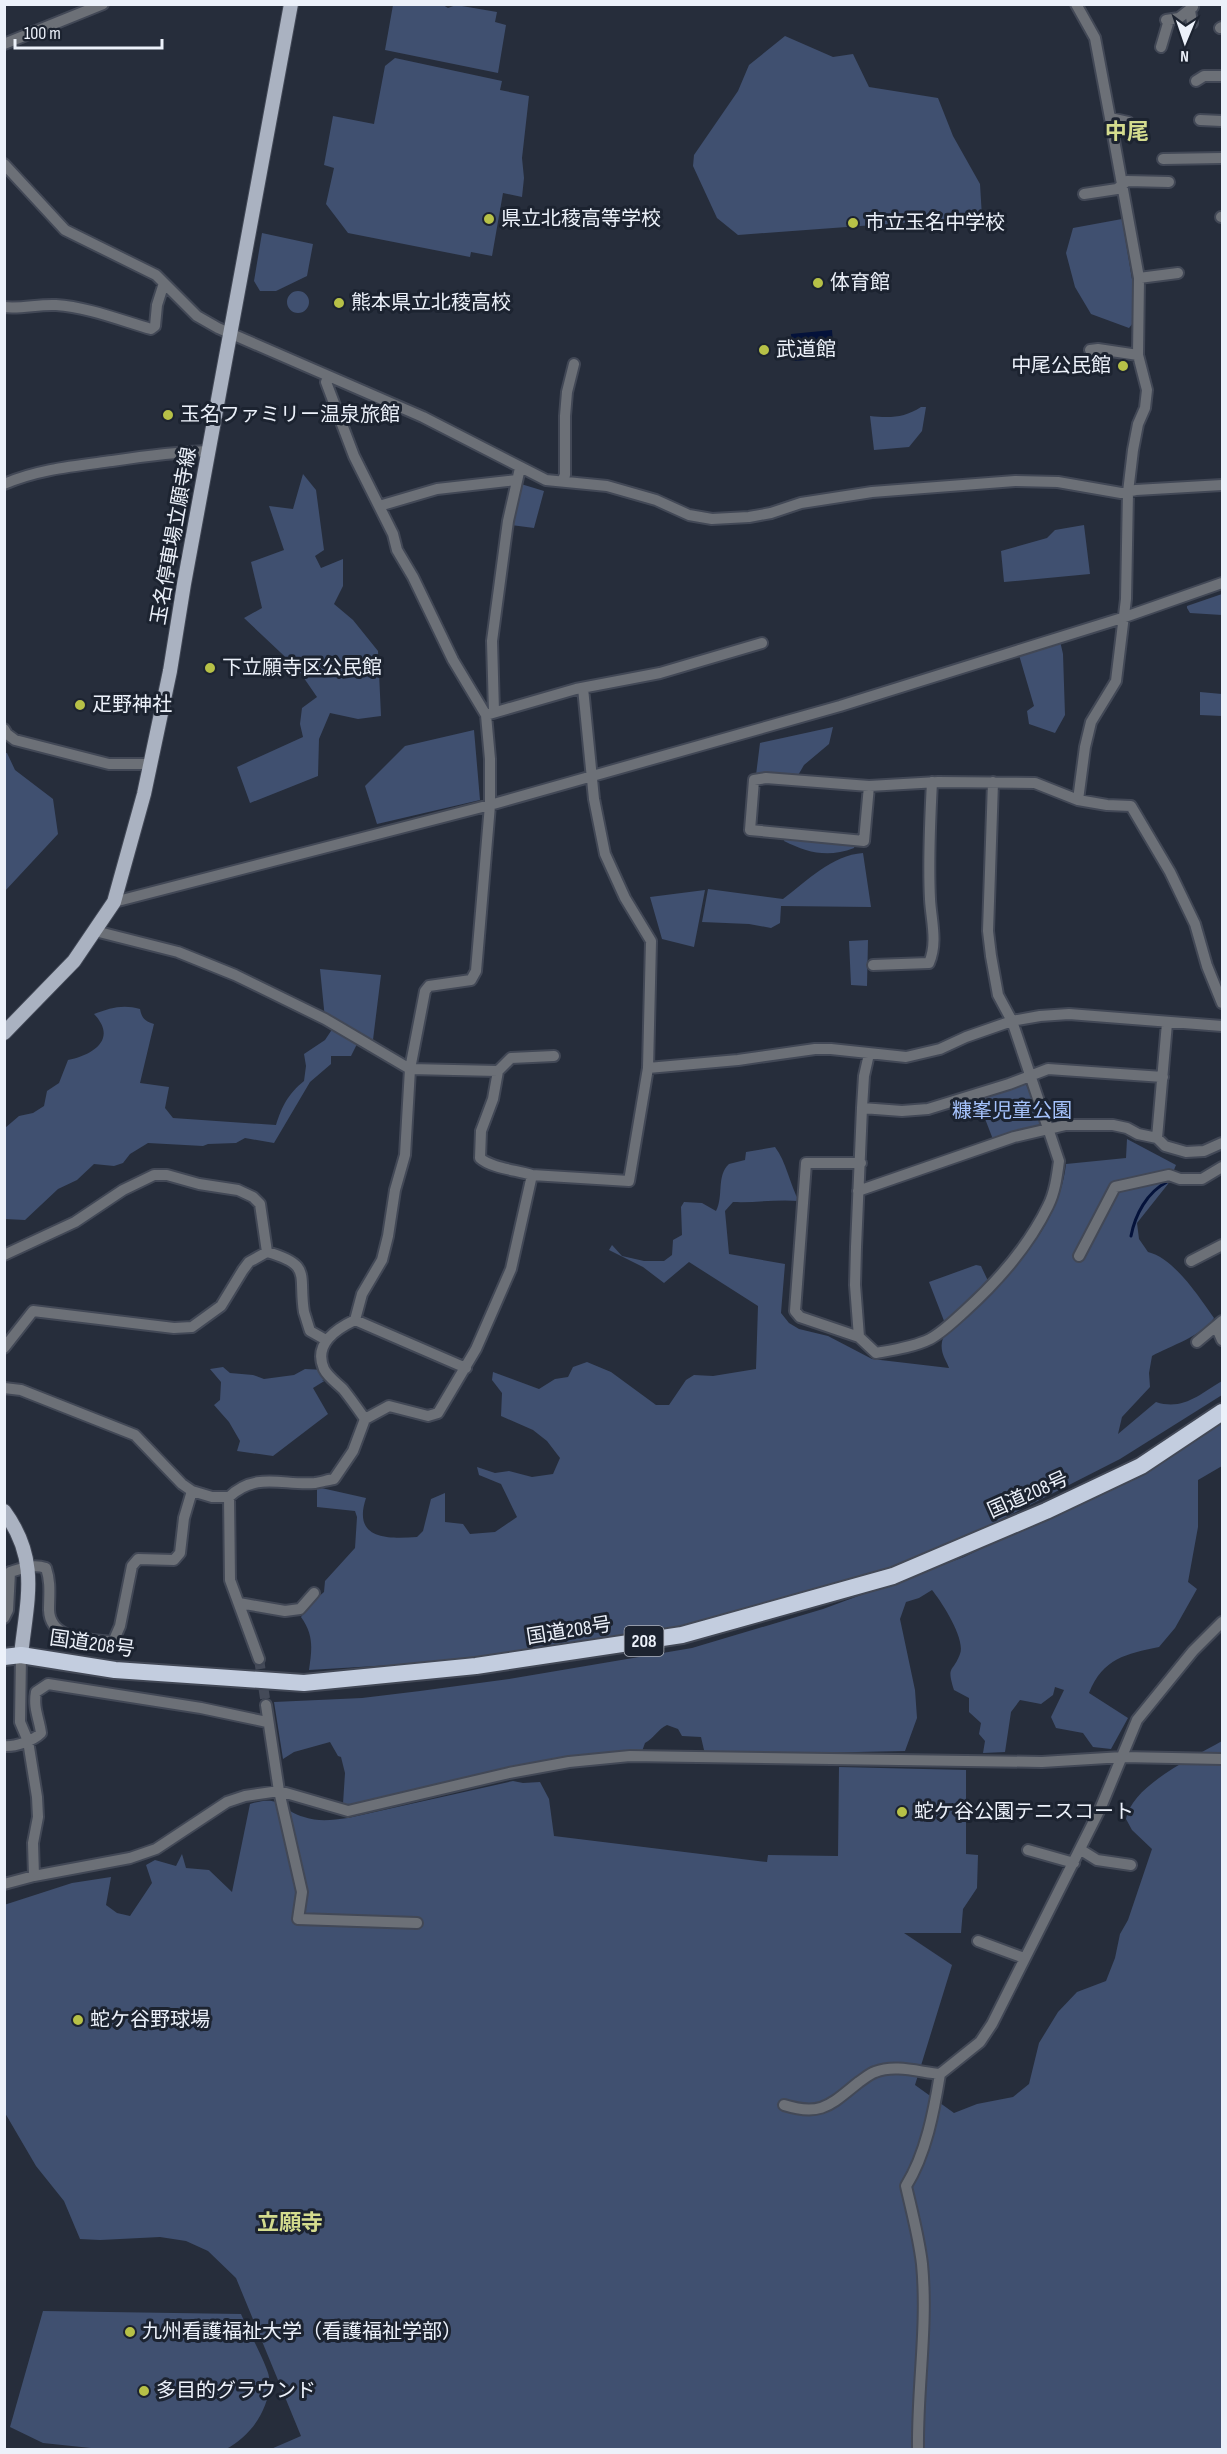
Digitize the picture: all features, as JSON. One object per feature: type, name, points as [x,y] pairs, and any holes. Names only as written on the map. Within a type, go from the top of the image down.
[{"type":"highway","name":"国道208号","points":[[4,1644],[13,1656],[116,1670],[304,1683],[476,1666],[682,1635],[893,1576],[1046,1511],[1141,1466],[1222,1412]]},
{"type":"main road","name":"玉名停車場立願寺線","points":[[4,1034],[58,980],[114,902],[151,764],[170,671],[271,103],[291,4]]},
{"type":"main road","points":[[4,1510],[22,1540],[29,1566],[29,1583],[13,1656]]},
{"type":"street","points":[[4,44],[103,4]]},
{"type":"street","points":[[1076,4],[1095,38],[1110,118],[1139,278],[1138,354],[1147,390],[1145,408],[1138,424],[1133,450],[1128,492],[1126,599],[1116,681],[1091,722],[1085,747],[1078,800]]},
{"type":"street","points":[[1161,47],[1167,20],[1179,18],[1192,8],[1192,23]]},
{"type":"street","points":[[1196,81],[1204,76],[1222,76]]},
{"type":"street","points":[[1110,118],[1128,122]]},
{"type":"street","points":[[1200,120],[1222,121]]},
{"type":"street","points":[[1163,159],[1222,158]]},
{"type":"street","points":[[4,164],[65,230],[156,275],[197,316],[231,334],[433,422],[546,480],[606,486],[656,500],[689,515],[712,519],[749,517],[771,513],[801,503],[872,492],[1016,481],[1058,482],[1128,492],[1222,485]]},
{"type":"street","points":[[1084,194],[1117,189],[1127,181],[1169,182]]},
{"type":"street","points":[[1139,278],[1178,273]]},
{"type":"street","points":[[4,307],[56,305],[91,312],[150,329],[155,326],[157,305],[164,283]]},
{"type":"street","points":[[1090,350],[1138,354]]},
{"type":"street","points":[[562,481],[565,464],[567,392],[574,364]]},
{"type":"street","points":[[328,377],[326,382],[354,456],[393,534],[397,550],[413,577],[453,660],[490,713]]},
{"type":"street","points":[[4,484],[36,472],[69,466],[174,452],[208,451]]},
{"type":"street","points":[[355,1320],[362,1294],[382,1260],[388,1236],[395,1190],[405,1155],[410,1070],[425,992],[429,986],[471,980],[476,971],[490,805],[492,641],[497,595],[520,468]]},
{"type":"street","points":[[379,506],[437,489],[517,480]]},
{"type":"street","points":[[114,902],[490,805],[840,706],[1122,618],[1222,583]]},
{"type":"street","points":[[490,713],[583,688],[660,673],[762,643]]},
{"type":"street","points":[[554,1056],[511,1058],[498,1071],[493,1099],[481,1131],[480,1158],[488,1165],[505,1167],[532,1175],[629,1181],[648,1068],[651,941],[625,898],[605,854],[594,799],[583,688]]},
{"type":"street","points":[[4,729],[15,740],[109,764],[151,764]]},
{"type":"street","points":[[869,786],[864,841],[750,830],[754,780],[766,778],[869,786],[932,782],[1035,783],[1078,800],[1131,806],[1170,873],[1196,924],[1207,966],[1222,1003]]},
{"type":"street","points":[[873,965],[929,963],[932,955],[934,942],[930,897],[932,782]]},
{"type":"street","points":[[861,1162],[806,1163],[795,1311],[800,1317],[859,1337],[876,1353],[895,1350],[929,1339],[949,1325],[1002,1275],[1020,1253],[1052,1197],[1057,1181],[1059,1161],[1012,1021],[998,995],[988,931],[993,782]]},
{"type":"street","points":[[95,931],[178,952],[235,975],[325,1019],[410,1070],[498,1071]]},
{"type":"street","points":[[648,1068],[738,1060],[815,1049],[906,1057],[940,1049],[1012,1021],[1040,1016],[1069,1014],[1222,1026]]},
{"type":"street","points":[[1157,1138],[1167,1023]]},
{"type":"street","points":[[859,1337],[855,1285],[858,1191],[864,1076],[869,1054]]},
{"type":"street","points":[[862,1108],[892,1111],[928,1109],[1048,1069],[1163,1077]]},
{"type":"street","points":[[858,1191],[977,1149],[1066,1125],[1113,1125],[1127,1128],[1138,1134],[1157,1138],[1165,1146],[1186,1152],[1204,1150],[1222,1143]]},
{"type":"street","points":[[1079,1256],[1115,1187],[1169,1176],[1180,1179],[1202,1179],[1222,1167]]},
{"type":"street","points":[[4,1255],[75,1222],[123,1190],[154,1175],[167,1174],[199,1184],[238,1190],[254,1197],[260,1204],[267,1252]]},
{"type":"street","points":[[4,1388],[21,1390],[135,1435],[182,1484],[192,1491],[212,1497],[229,1497],[236,1490],[266,1480],[314,1483],[334,1479],[353,1451],[365,1419],[389,1406],[428,1416],[438,1413],[477,1349],[511,1269],[517,1232],[532,1175]]},
{"type":"street","points":[[1191,1261],[1222,1245]]},
{"type":"street","points":[[4,1348],[33,1311],[174,1328],[192,1327],[221,1306],[249,1262],[267,1252],[289,1259],[301,1271],[304,1312],[310,1330],[326,1340]]},
{"type":"street","points":[[365,1419],[343,1389],[325,1370],[321,1351],[326,1340],[342,1326],[355,1320],[466,1368]]},
{"type":"street","points":[[1219,1323],[1222,1340]]},
{"type":"street","points":[[1197,1342],[1219,1323]]},
{"type":"street","points":[[4,1618],[8,1610],[10,1572],[29,1566],[46,1569],[50,1585],[49,1614],[52,1625],[57,1631],[113,1642],[120,1626],[132,1566],[138,1559],[174,1560],[180,1553],[184,1518],[192,1491]]},
{"type":"street","points":[[229,1497],[230,1581],[259,1659]]},
{"type":"street","points":[[239,1603],[285,1611],[300,1609],[314,1593]]},
{"type":"street","points":[[918,2450],[924,2316],[922,2273],[906,2186],[916,2170],[935,2103],[940,2074],[980,2042],[992,2024],[1074,1863],[1123,1757],[1137,1720],[1193,1651],[1222,1622]]},
{"type":"street","points":[[13,1656],[20,1722],[28,1741],[38,1797],[38,1817],[33,1843],[34,1876]]},
{"type":"street","points":[[4,1746],[9,1747],[28,1741],[41,1733],[34,1707],[36,1692],[48,1684],[201,1708],[267,1722]]},
{"type":"street","points":[[266,1705],[279,1791],[302,1892],[298,1919],[417,1923]]},
{"type":"street","points":[[4,1884],[130,1858],[156,1849],[227,1802],[245,1796],[279,1791],[348,1811],[509,1773],[569,1762],[630,1756],[1042,1761],[1123,1757],[1222,1759]]},
{"type":"street","points":[[1028,1850],[1074,1863]]},
{"type":"street","points":[[1080,1850],[1097,1860],[1131,1865]]},
{"type":"street","points":[[978,1941],[1024,1958]]},
{"type":"street","points":[[784,2105],[809,2110],[824,2107],[839,2100],[874,2072],[893,2068],[940,2074]]},
{"type":"green space","points":[[393,5],[443,5],[448,8],[456,5],[497,12],[495,22],[506,25],[498,73],[385,50]]},
{"type":"green space","points":[[785,36],[833,57],[853,54],[869,87],[938,98],[953,136],[980,184],[982,217],[738,235],[717,218],[693,166],[694,155],[738,91],[749,65]]},
{"type":"green space","points":[[395,58],[502,81],[500,90],[529,96],[522,158],[524,178],[522,197],[503,193],[492,256],[471,252],[470,257],[348,233],[326,204],[334,168],[324,165],[333,116],[374,124],[385,66]]},
{"type":"green space","points":[[1122,219],[1133,285],[1133,323],[1129,328],[1091,314],[1075,287],[1066,253],[1073,228]]},
{"type":"green space","points":[[262,233],[313,244],[307,276],[276,291],[260,291],[254,281]]},
{"type":"green space","points":[[294,291],[302,291],[309,298],[309,306],[302,313],[294,313],[287,306],[287,298]]},
{"type":"green space","points":[[926,407],[922,431],[909,447],[874,450],[870,416],[897,416]]},
{"type":"green space","points":[[303,474],[316,490],[324,550],[315,556],[321,568],[343,559],[343,586],[334,604],[353,620],[378,651],[381,716],[358,719],[330,713],[319,739],[318,776],[250,803],[237,767],[303,737],[300,724],[302,708],[317,697],[297,668],[244,618],[262,608],[251,562],[284,550],[269,506],[293,509]]},
{"type":"green space","points":[[521,484],[544,491],[534,528],[511,525]]},
{"type":"green space","points":[[1084,525],[1090,574],[1004,582],[1001,551],[1047,538],[1055,530]]},
{"type":"green space","points":[[1222,594],[1222,615],[1190,613],[1187,608],[1187,606]]},
{"type":"green space","points":[[1060,641],[1063,654],[1065,715],[1055,733],[1029,724],[1027,711],[1034,706],[1019,655]]},
{"type":"green space","points":[[1200,692],[1222,694],[1222,716],[1200,715]]},
{"type":"green space","points":[[833,727],[829,744],[804,765],[797,777],[756,775],[760,743]]},
{"type":"green space","points":[[474,730],[480,800],[377,824],[365,786],[405,746]]},
{"type":"green space","points":[[5,753],[15,770],[53,799],[58,834],[5,891]]},
{"type":"green space","points":[[785,837],[855,844],[854,848],[845,851],[818,853],[801,849],[784,841]]},
{"type":"green space","points":[[863,853],[871,907],[781,906],[780,923],[771,928],[749,924],[702,922],[708,889],[783,899],[830,864],[841,858]]},
{"type":"green space","points":[[705,890],[694,947],[662,939],[650,897]]},
{"type":"green space","points":[[868,940],[867,986],[851,985],[849,941]]},
{"type":"green space","points":[[320,969],[381,975],[372,1048],[359,1040],[351,1056],[331,1056],[331,1064],[310,1082],[274,1143],[245,1138],[236,1143],[203,1146],[148,1143],[130,1154],[123,1163],[114,1166],[94,1164],[77,1180],[58,1189],[25,1220],[5,1219],[5,1128],[19,1116],[33,1113],[44,1106],[47,1091],[59,1083],[68,1060],[94,1050],[99,1044],[104,1031],[94,1014],[117,1007],[140,1009],[144,1019],[154,1024],[140,1083],[169,1087],[165,1108],[173,1118],[276,1125],[286,1101],[304,1081],[306,1066],[304,1054],[325,1040],[335,1025],[325,1019]]},
{"type":"green space","name":"糠峯児童公園","points":[[1025,1082],[1044,1126],[994,1142],[977,1098]]},
{"type":"green space","points":[[1127,1139],[1176,1165],[1168,1184],[1137,1223],[1139,1239],[1148,1252],[1158,1256],[1176,1270],[1214,1318],[1195,1335],[1152,1356],[1149,1373],[1150,1387],[1122,1417],[1118,1434],[1156,1402],[1183,1403],[1222,1381],[1222,1395],[1120,1459],[947,1547],[881,1571],[687,1626],[592,1643],[442,1662],[309,1670],[311,1642],[301,1617],[311,1603],[324,1592],[325,1581],[355,1548],[357,1517],[355,1511],[317,1507],[317,1487],[366,1498],[363,1512],[364,1522],[368,1529],[384,1537],[417,1537],[423,1531],[431,1499],[445,1493],[445,1522],[463,1524],[470,1534],[495,1532],[517,1517],[501,1484],[479,1475],[477,1467],[495,1473],[509,1471],[532,1477],[553,1474],[560,1458],[547,1441],[533,1430],[501,1416],[502,1393],[492,1380],[493,1372],[539,1389],[555,1379],[568,1377],[573,1367],[587,1362],[611,1372],[656,1405],[669,1405],[686,1380],[694,1375],[713,1376],[756,1369],[758,1306],[689,1262],[664,1283],[643,1267],[609,1250],[612,1245],[622,1256],[644,1261],[664,1261],[672,1255],[673,1240],[682,1235],[681,1207],[684,1202],[702,1203],[716,1211],[725,1169],[729,1164],[745,1160],[746,1152],[775,1147],[799,1201],[733,1202],[725,1211],[729,1254],[785,1264],[781,1313],[789,1323],[799,1329],[828,1336],[872,1359],[949,1368],[942,1350],[944,1337],[998,1286],[1037,1238],[1056,1203],[1066,1164],[1126,1158]]},
{"type":"green space","points":[[976,1265],[981,1266],[989,1283],[946,1326],[929,1282]]},
{"type":"green space","points":[[223,1367],[230,1373],[253,1375],[264,1379],[294,1375],[305,1369],[325,1370],[328,1376],[322,1381],[326,1380],[313,1388],[328,1414],[273,1456],[237,1451],[240,1441],[229,1422],[214,1405],[220,1400],[221,1382],[210,1369]]},
{"type":"green space","points":[[1222,1423],[1222,1466],[1198,1480],[1198,1527],[1188,1582],[1197,1589],[1175,1628],[1159,1647],[1126,1655],[1109,1665],[1101,1672],[1089,1693],[1128,1718],[1111,1749],[1093,1747],[1083,1733],[1056,1728],[1051,1717],[1064,1690],[1055,1687],[1053,1695],[1041,1704],[1020,1700],[1011,1712],[1005,1752],[983,1753],[985,1741],[979,1734],[981,1723],[969,1712],[969,1698],[954,1690],[952,1682],[951,1670],[960,1654],[959,1639],[952,1621],[932,1590],[919,1598],[906,1602],[900,1619],[915,1690],[917,1718],[905,1751],[708,1755],[704,1750],[701,1737],[682,1736],[678,1729],[667,1725],[645,1743],[641,1754],[345,1805],[343,1804],[345,1773],[341,1757],[338,1756],[330,1742],[294,1752],[283,1759],[274,1702],[362,1698],[420,1691],[509,1679],[692,1648],[823,1609],[964,1557],[1144,1470]]},
{"type":"green space","points":[[1222,1741],[1222,2449],[271,2449],[301,2436],[236,2278],[208,2251],[186,2241],[160,2237],[80,2239],[64,2201],[36,2166],[5,2113],[4,1905],[72,1883],[111,1877],[106,1905],[117,1913],[130,1916],[152,1883],[146,1865],[155,1860],[176,1866],[182,1854],[186,1868],[209,1870],[232,1892],[250,1804],[261,1801],[275,1802],[304,1817],[331,1820],[513,1781],[540,1782],[549,1799],[554,1836],[767,1862],[768,1855],[838,1856],[839,1767],[966,1770],[966,1854],[978,1855],[977,1888],[963,1909],[961,1933],[904,1933],[952,1965],[915,2085],[954,2113],[977,2104],[1013,2097],[1029,2084],[1039,2043],[1058,2012],[1077,1992],[1106,1981],[1115,1958],[1120,1934],[1128,1920],[1152,1849],[1132,1830],[1126,1819],[1131,1807],[1140,1795],[1166,1773]]},
{"type":"green space","name":"多目的グラウンド","points":[[43,2311],[241,2314],[268,2372],[269,2388],[263,2410],[244,2436],[226,2449],[110,2450],[43,2443],[10,2427]]},
{"type":"shaded area","points":[[832,330],[834,358],[793,361],[791,334]]},
{"type":"waterway","points":[[1131,1236],[1143,1205],[1160,1186],[1167,1182]]},
{"type":"tunnel","points":[[259,1659],[266,1705]]},
{"type":"place","name":"県立北稜高等学校","points":[[489,219]]},
{"type":"place","name":"市立玉名中学校","points":[[853,223]]},
{"type":"place","name":"体育館","points":[[818,283]]},
{"type":"place","name":"熊本県立北稜高校","points":[[339,303]]},
{"type":"place","name":"武道館","points":[[764,350]]},
{"type":"place","name":"中尾公民館","points":[[1123,366]]},
{"type":"place","name":"玉名ファミリー温泉旅館","points":[[168,415]]},
{"type":"place","name":"下立願寺区公民館","points":[[210,668]]},
{"type":"place","name":"疋野神社","points":[[80,705]]},
{"type":"place","name":"蛇ケ谷公園テニスコート","points":[[902,1812]]},
{"type":"place","name":"蛇ケ谷野球場","points":[[78,2020]]},
{"type":"place","name":"九州看護福祉大学（看護福祉学部）","points":[[130,2332]]},
{"type":"place","name":"多目的グラウンド","points":[[144,2391]]},
{"type":"district","name":"中尾","points":[[1127,132]]},
{"type":"district","name":"立願寺","points":[[290,2223]]}]
